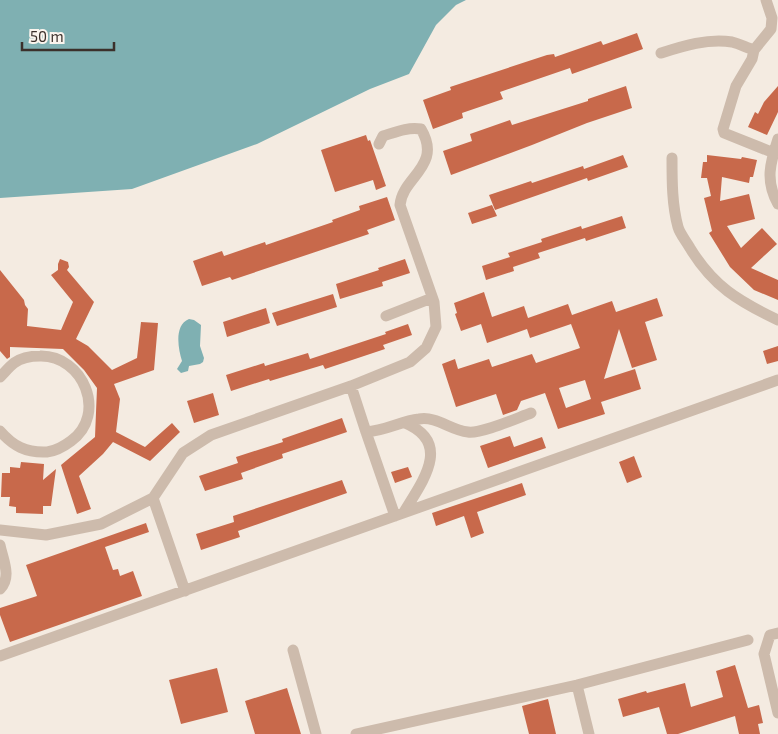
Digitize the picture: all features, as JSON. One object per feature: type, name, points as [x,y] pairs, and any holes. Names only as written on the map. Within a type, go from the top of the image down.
[{"type":"street","points":[[766,0],[772,18],[771,29],[754,50],[752,59],[736,86],[723,129],[724,133],[774,152]]},
{"type":"street","points":[[661,53],[687,44],[719,42],[732,42],[754,50]]},
{"type":"street","points":[[0,530],[46,535],[101,524],[153,498],[183,453],[211,435],[351,386],[410,362],[426,348],[436,327],[432,298],[400,205],[400,198],[420,172],[426,157],[428,141],[421,128],[414,128],[384,136],[379,144]]},
{"type":"street","points":[[778,139],[769,175],[771,188],[778,204]]},
{"type":"street","points":[[672,158],[673,196],[679,230],[696,257],[716,282],[739,301],[778,320]]},
{"type":"street","points":[[386,316],[432,298]]},
{"type":"street","points":[[0,377],[15,362],[31,356],[47,356],[63,361],[75,370],[85,384],[88,392],[89,409],[84,426],[76,438],[62,448],[52,451],[35,452],[18,447],[9,442],[0,431]]},
{"type":"street","points":[[0,656],[778,380]]},
{"type":"street","points":[[351,386],[366,432],[399,514]]},
{"type":"street","points":[[366,432],[377,431],[419,418],[433,419],[451,428],[469,433],[531,413]]},
{"type":"street","points":[[399,514],[422,483],[431,456],[430,446],[426,437],[415,427],[405,423]]},
{"type":"street","points":[[0,448],[18,447]]},
{"type":"street","points":[[153,498],[185,591]]},
{"type":"street","points":[[0,545],[7,577],[0,589]]},
{"type":"street","points":[[778,633],[770,635],[764,654],[778,713]]},
{"type":"street","points":[[356,734],[577,685],[748,640]]},
{"type":"street","points":[[293,650],[316,734]]},
{"type":"street","points":[[577,685],[589,734]]},
{"type":"water","points":[[0,0],[466,0],[456,5],[436,25],[409,74],[370,89],[257,144],[132,189],[0,198]]},
{"type":"water","points":[[189,319],[201,325],[200,346],[204,358],[200,364],[189,366],[188,371],[181,373],[177,369],[182,361],[178,337],[181,326]]},
{"type":"building","points":[[637,33],[643,49],[572,74],[570,68],[500,92],[503,99],[462,113],[463,118],[433,129],[423,100],[451,90],[450,87],[547,55],[554,54],[555,57],[601,41],[603,45]]},
{"type":"building","points":[[626,86],[632,108],[587,123],[451,175],[443,151],[472,141],[470,134],[510,120],[512,125],[588,101],[588,99]]},
{"type":"building","points":[[778,86],[778,112],[767,135],[748,127],[755,112],[758,114],[764,102]]},
{"type":"building","points":[[366,135],[368,141],[370,140],[386,186],[376,190],[373,180],[335,192],[321,150]]},
{"type":"building","points":[[623,155],[628,167],[588,181],[587,178],[495,210],[489,195],[583,166],[584,169]]},
{"type":"building","points":[[707,155],[757,160],[753,177],[750,177],[749,183],[722,177],[720,201],[749,194],[755,219],[727,226],[741,248],[762,228],[777,244],[751,268],[778,280],[778,300],[754,290],[730,267],[709,233],[712,231],[704,198],[711,196],[707,178],[701,178],[703,162],[707,162]]},
{"type":"building","points":[[387,197],[395,220],[367,230],[369,234],[232,280],[230,277],[202,286],[193,261],[222,251],[224,256],[265,242],[266,245],[333,222],[332,220],[360,210],[359,206]]},
{"type":"building","points":[[492,205],[497,216],[472,224],[468,213]]},
{"type":"building","points":[[622,216],[626,228],[586,241],[585,238],[538,253],[540,258],[513,267],[514,271],[486,280],[482,266],[510,257],[508,253],[542,242],[541,239],[581,226],[582,229]]},
{"type":"building","points":[[60,259],[68,262],[69,267],[67,270],[94,302],[76,339],[88,346],[112,370],[137,358],[141,322],[158,323],[154,370],[114,384],[120,399],[116,432],[145,447],[172,423],[180,432],[150,461],[113,442],[79,476],[91,509],[77,514],[61,465],[95,437],[97,388],[84,370],[63,349],[10,347],[10,357],[7,359],[0,351],[0,270],[24,300],[28,309],[27,326],[61,330],[73,302],[51,275],[58,270]]},
{"type":"building","points":[[405,259],[410,273],[382,282],[383,286],[340,299],[336,284]]},
{"type":"building","points":[[484,292],[492,317],[524,306],[528,318],[568,304],[572,315],[612,301],[616,312],[657,298],[663,316],[645,322],[657,360],[632,368],[619,329],[604,379],[635,369],[641,389],[601,402],[605,414],[558,429],[545,393],[521,401],[517,410],[503,415],[496,394],[456,407],[442,364],[455,359],[458,369],[489,359],[492,367],[532,354],[536,363],[580,348],[571,324],[530,338],[527,329],[487,343],[481,324],[461,331],[455,314],[457,313],[454,303]],"holes":[[[585,380],[591,399],[566,408],[559,388]]]},
{"type":"building","points":[[333,294],[337,307],[277,326],[272,313]]},
{"type":"building","points":[[266,308],[270,323],[227,337],[223,322]]},
{"type":"building","points":[[408,324],[412,335],[383,345],[385,349],[325,369],[323,365],[231,391],[226,375],[264,363],[265,366],[308,353],[310,359],[386,334],[385,332]]},
{"type":"building","points":[[778,346],[778,361],[767,364],[763,351]]},
{"type":"building","points":[[213,393],[219,415],[194,423],[187,401]]},
{"type":"building","points":[[342,418],[347,432],[282,454],[283,458],[241,473],[243,479],[205,491],[199,476],[238,463],[236,457],[283,442],[282,439]]},
{"type":"building","points":[[510,436],[514,447],[542,437],[546,448],[488,468],[480,446]]},
{"type":"building","points":[[634,456],[642,477],[627,483],[619,462]]},
{"type":"building","points":[[21,462],[44,464],[43,480],[56,469],[51,506],[43,506],[43,514],[16,513],[16,507],[9,506],[10,497],[1,497],[2,473],[10,473],[10,467],[20,468]]},
{"type":"building","points":[[408,467],[412,477],[395,483],[391,472]]},
{"type":"building","points":[[342,480],[347,493],[238,531],[240,537],[201,550],[196,534],[234,522],[233,516]]},
{"type":"building","points":[[522,483],[526,495],[477,512],[484,533],[471,538],[464,516],[436,526],[432,513]]},
{"type":"building","points":[[146,523],[149,532],[105,547],[113,570],[118,569],[120,576],[133,571],[142,596],[10,642],[0,615],[0,608],[37,596],[26,565]]},
{"type":"building","points":[[735,665],[748,708],[759,705],[763,723],[758,724],[760,734],[739,734],[735,716],[678,734],[667,734],[659,707],[623,717],[618,699],[685,683],[691,707],[723,697],[716,671]]},
{"type":"building","points":[[217,668],[228,712],[181,724],[169,680]]},
{"type":"building","points":[[287,688],[301,734],[255,734],[245,701]]},
{"type":"building","points":[[548,699],[556,734],[529,734],[522,706]]}]
